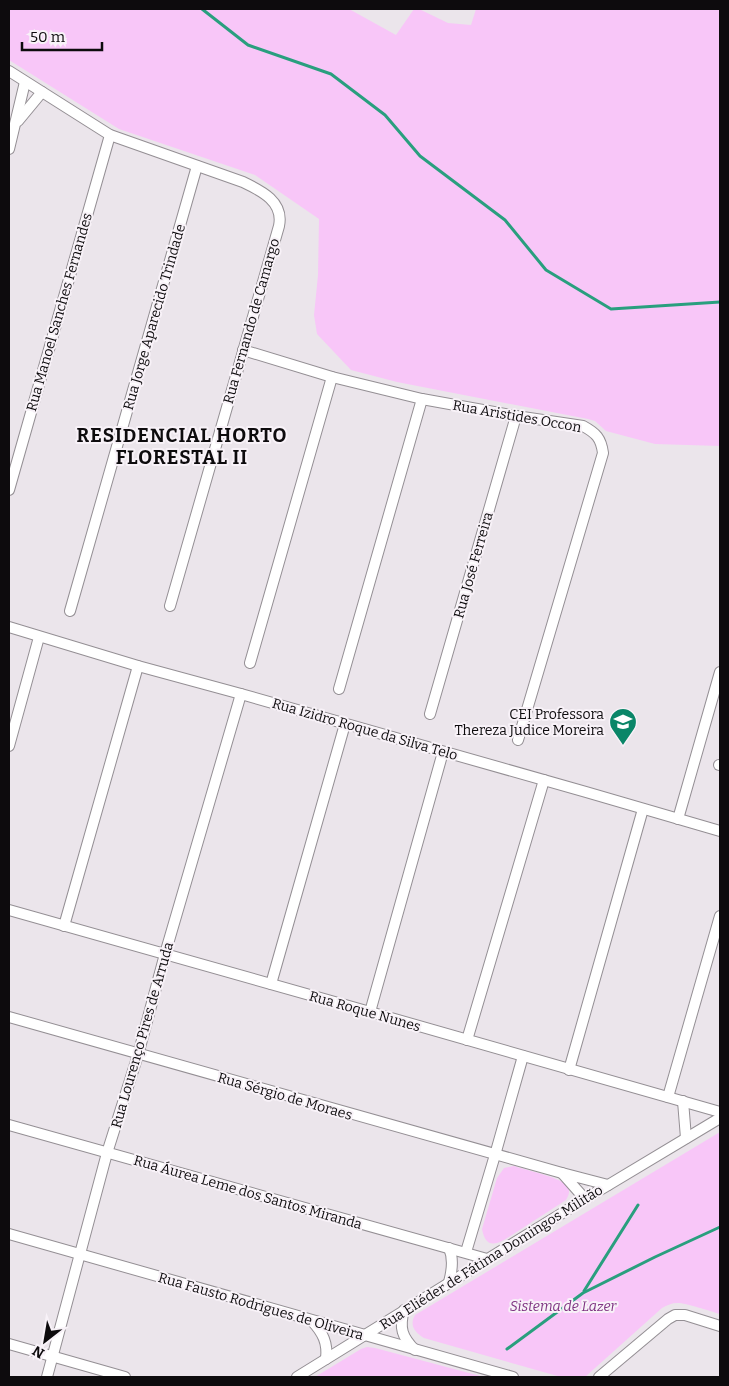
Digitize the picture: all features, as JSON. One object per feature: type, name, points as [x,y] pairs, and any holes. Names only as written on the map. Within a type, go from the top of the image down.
[{"type":"street","points":[[9,71],[110,135],[197,166]]},
{"type":"street","points":[[9,149],[25,82]]},
{"type":"street","points":[[16,124],[42,92]]},
{"type":"street","name":"Rua Manoel Sanches Fernandes","points":[[9,490],[110,135]]},
{"type":"street","name":"Rua Fernando de Camargo","points":[[170,606],[280,218],[274,202],[253,186],[197,166]]},
{"type":"street","name":"Rua Jorge Aparecido Trindade","points":[[70,612],[197,166]]},
{"type":"street","name":"Rua Aristides Occon","points":[[243,350],[332,377],[422,399],[583,426],[592,430],[598,436],[604,453],[518,740]]},
{"type":"street","points":[[250,663],[332,377]]},
{"type":"street","points":[[339,689],[422,399]]},
{"type":"street","name":"Rua José Ferreira","points":[[430,714],[516,416]]},
{"type":"street","name":"Rua Izidro Roque da Silva Telo","points":[[9,627],[138,666],[720,831]]},
{"type":"street","points":[[9,746],[39,637]]},
{"type":"street","points":[[64,926],[138,666]]},
{"type":"street","points":[[678,818],[720,672]]},
{"type":"street","name":"Rua Lourenço Pires de Arruda","points":[[47,1377],[107,1153],[138,1055],[165,954],[241,694]]},
{"type":"street","points":[[271,984],[345,724]]},
{"type":"street","points":[[370,1012],[443,752]]},
{"type":"street","points":[[467,1040],[544,780]]},
{"type":"street","points":[[569,1070],[643,809]]},
{"type":"street","name":"Rua Roque Nunes","points":[[9,910],[720,1112]]},
{"type":"street","points":[[668,1097],[720,916]]},
{"type":"street","name":"Rua Sérgio de Moraes","points":[[9,1017],[138,1055],[608,1185]]},
{"type":"street","points":[[466,1252],[522,1056]]},
{"type":"street","points":[[683,1101],[686,1138]]},
{"type":"street","name":"Rua Eliéder de Fátima Domingos Militão","points":[[296,1377],[720,1118]]},
{"type":"street","name":"Rua Áurea Leme dos Santos Miranda","points":[[9,1125],[487,1259]]},
{"type":"street","points":[[562,1173],[585,1199]]},
{"type":"street","name":"Rua Fausto Rodrigues de Oliveira","points":[[9,1234],[513,1377]]},
{"type":"street","points":[[449,1248],[452,1254],[452,1273],[449,1282]]},
{"type":"street","points":[[404,1310],[401,1322],[403,1333],[408,1343],[416,1350]]},
{"type":"street","points":[[599,1377],[675,1315],[685,1315],[720,1326]]},
{"type":"street","points":[[312,1320],[325,1340],[326,1359]]},
{"type":"street","points":[[9,1344],[124,1377]]},
{"type":"green space","points":[[9,9],[349,9],[396,35],[414,9],[419,9],[448,23],[471,25],[476,9],[720,9],[720,446],[655,444],[606,431],[595,421],[588,419],[397,382],[351,370],[317,334],[314,315],[318,275],[319,219],[255,175],[119,129],[9,60]]},
{"type":"green space","name":"Sistema de Lazer","points":[[720,1132],[720,1314],[681,1303],[673,1303],[666,1306],[585,1377],[561,1377],[424,1338],[414,1328],[413,1319],[415,1315]]},
{"type":"green space","points":[[514,1166],[562,1182],[568,1187],[569,1194],[566,1200],[504,1240],[492,1244],[485,1238],[482,1229],[497,1178],[504,1168]]},
{"type":"green space","points":[[367,1347],[375,1348],[484,1377],[315,1377]]},
{"type":"waterway","points":[[202,9],[248,45],[331,74],[385,115],[420,156],[505,220],[546,270],[611,309],[720,302]]},
{"type":"waterway","points":[[584,1291],[638,1205]]},
{"type":"waterway","points":[[507,1349],[583,1293],[720,1227]]},
{"type":"place","name":"CEI Professora Thereza Judice Moreira","points":[[623,746]]},
{"type":"district","name":"RESIDENCIAL HORTO FLORESTAL II","points":[[182,446]]}]
